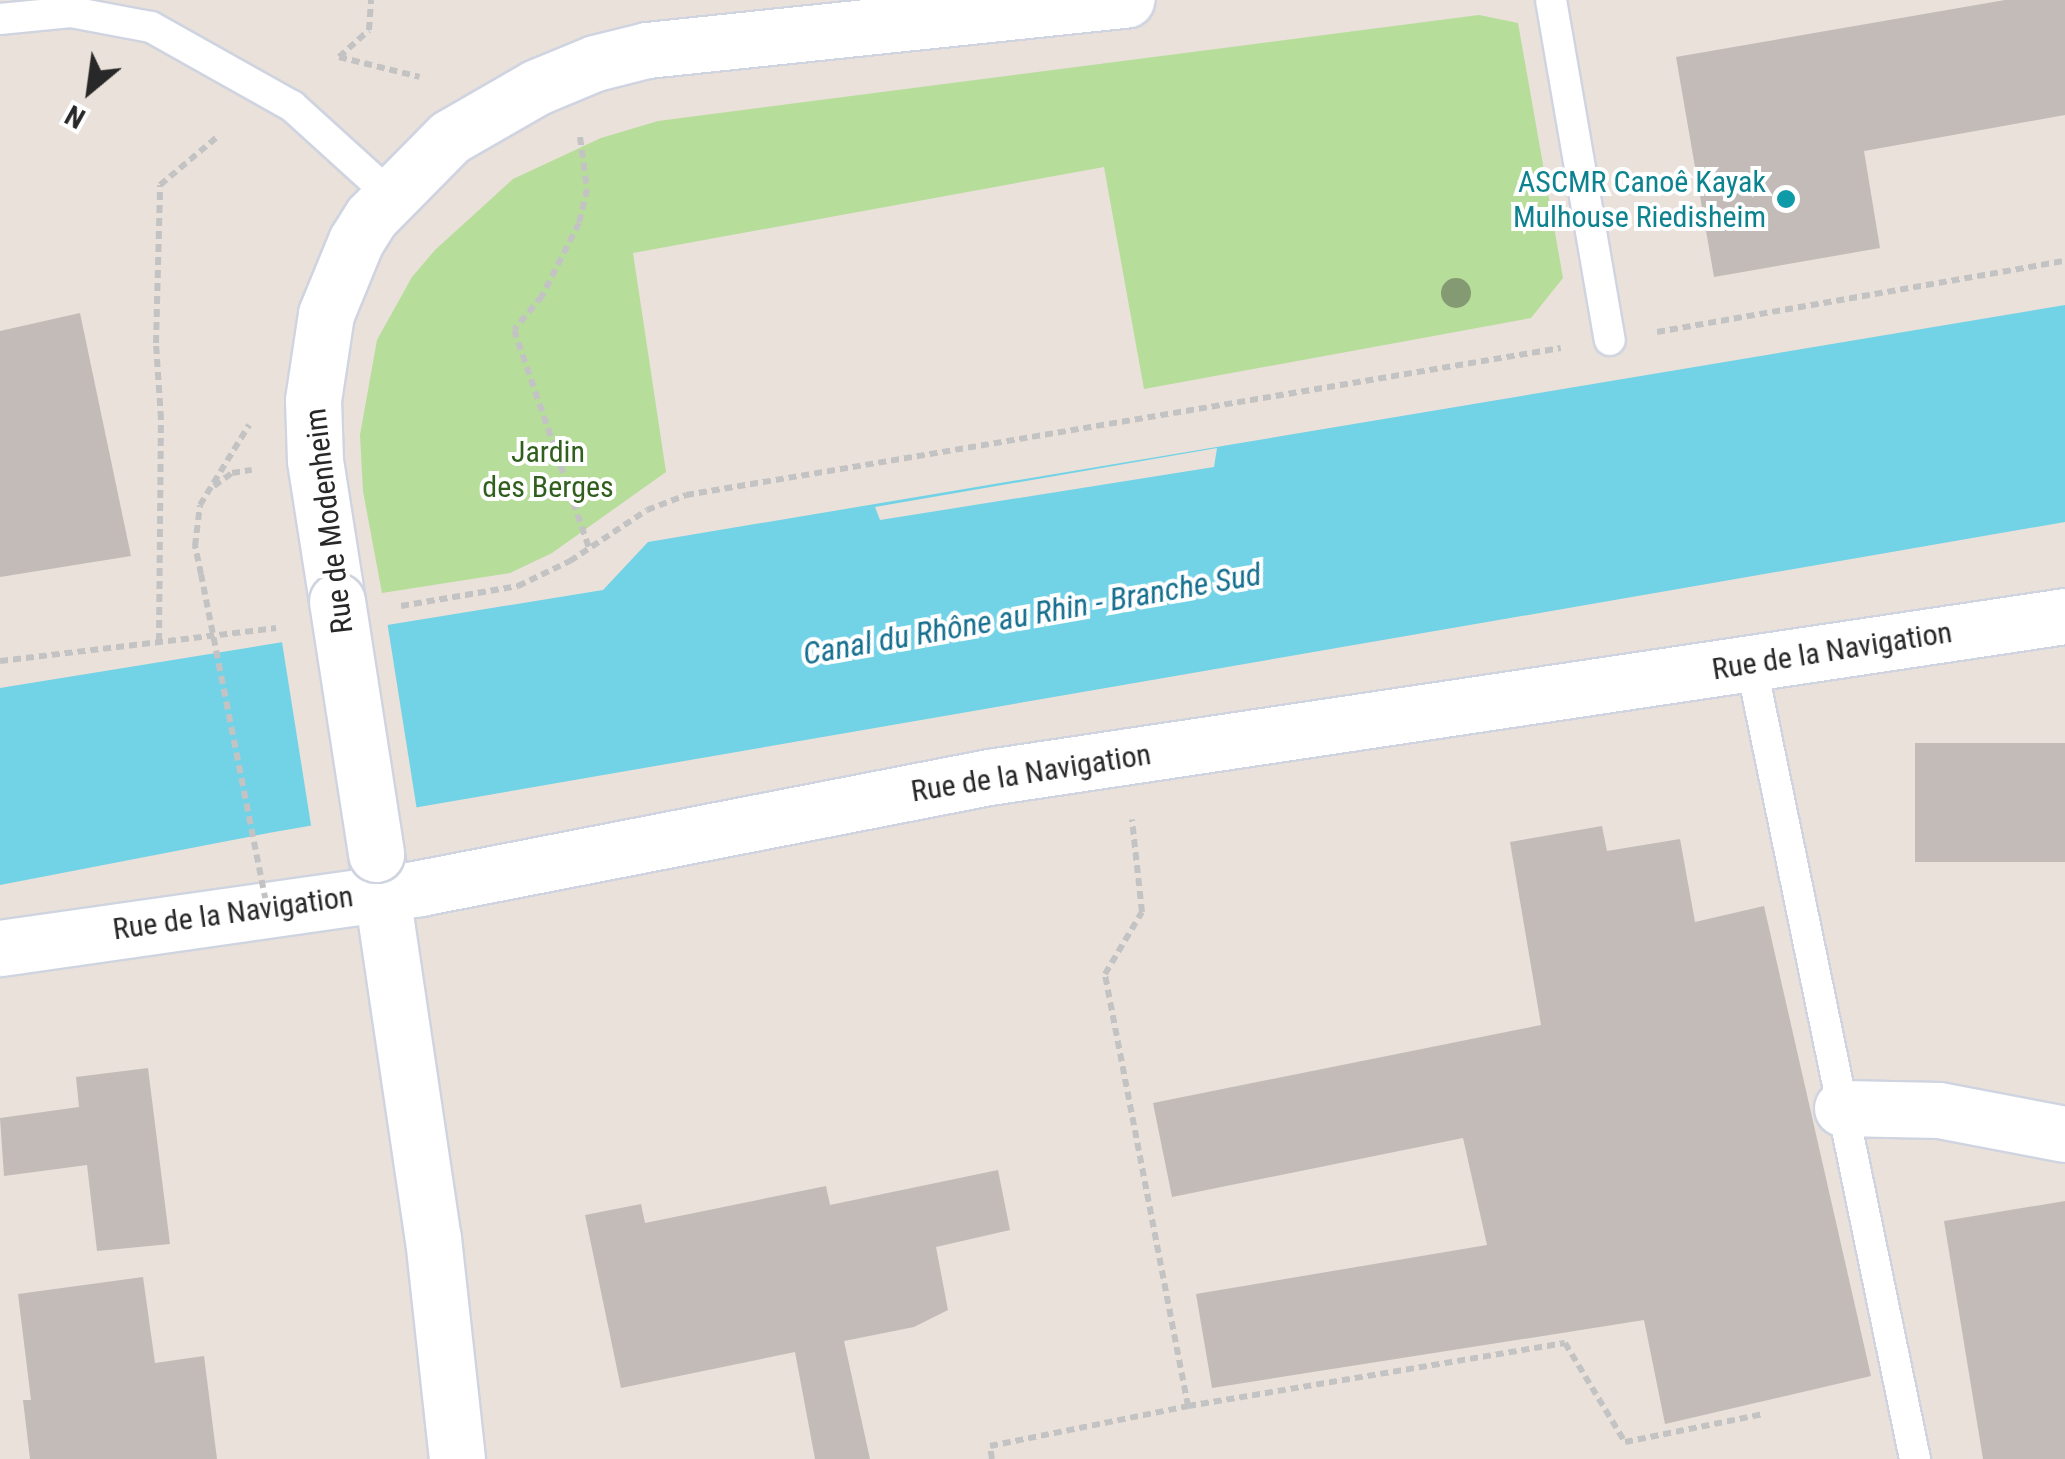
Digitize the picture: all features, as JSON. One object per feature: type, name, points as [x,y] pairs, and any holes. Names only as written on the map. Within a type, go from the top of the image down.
[{"type":"street","name":"Rue de Modenheim","points":[[457,1459],[433,1238],[379,874],[360,605],[316,460],[316,370],[326,314],[356,241],[390,194],[450,138],[536,87],[595,63],[647,50],[1126,0]]},
{"type":"street","name":"Rue de la Navigation","points":[[0,948],[267,907],[379,874],[989,777],[2065,616]]},
{"type":"street","points":[[1842,1108],[1939,1110],[2065,1134]]},
{"type":"lane","points":[[1550,0],[1610,340]]},
{"type":"lane","points":[[0,19],[71,12],[151,27],[292,106],[390,194]]},
{"type":"lane","points":[[1750,663],[1914,1459]]},
{"type":"path","points":[[339,58],[369,30],[371,0]]},
{"type":"path","points":[[580,136],[587,161],[587,188],[579,223],[542,296],[514,330],[589,548]]},
{"type":"path","points":[[159,642],[161,420],[156,343],[160,185],[217,137]]},
{"type":"path","points":[[360,605],[518,586],[589,548],[647,510],[686,495],[2065,262]]},
{"type":"path","points":[[254,418],[200,505],[196,546],[267,907]]},
{"type":"path","points":[[209,489],[232,473],[268,468]]},
{"type":"path","points":[[0,661],[288,626]]},
{"type":"path","points":[[1125,757],[1142,912],[1105,974],[1188,1406]]},
{"type":"path","points":[[992,1459],[990,1446],[1188,1406],[1565,1343],[1626,1442],[1764,1414]]},
{"type":"green space","name":"Jardin des Berges","points":[[1479,15],[1518,23],[1563,278],[1531,318],[1144,389],[1104,167],[633,253],[666,472],[552,553],[510,573],[382,593],[363,491],[360,435],[377,340],[412,277],[435,250],[513,179],[601,138],[658,121]]},
{"type":"water","name":"Canal du Rhône au Rhin - Branche Sud","points":[[2065,305],[2065,522],[274,832],[0,885],[0,688],[603,590],[648,542]]},
{"type":"pier","points":[[1217,448],[1214,467],[880,520],[875,507]]},
{"type":"pier","points":[[387,621],[418,816],[312,832],[281,638]]},
{"type":"building","points":[[2005,0],[2065,0],[2065,115],[1864,151],[1880,248],[1714,277],[1676,57]]},
{"type":"building","points":[[80,313],[131,556],[0,577],[0,331]]},
{"type":"building","points":[[1915,743],[2065,743],[2065,862],[1915,862]]},
{"type":"building","points":[[1602,826],[1607,851],[1680,839],[1695,922],[1764,906],[1871,1376],[1665,1424],[1644,1320],[1212,1388],[1196,1294],[1487,1245],[1463,1138],[1172,1197],[1153,1103],[1541,1025],[1510,842]]},
{"type":"building","points":[[148,1068],[170,1244],[97,1251],[87,1165],[4,1176],[0,1118],[79,1107],[76,1077]]},
{"type":"building","points":[[998,1170],[1010,1230],[936,1247],[948,1310],[914,1327],[844,1341],[870,1459],[815,1459],[795,1352],[621,1388],[585,1215],[641,1204],[645,1223],[826,1186],[830,1205]]},
{"type":"building","points":[[2065,1201],[2065,1459],[1983,1459],[1944,1221]]},
{"type":"building","points":[[143,1277],[155,1363],[204,1356],[217,1459],[30,1459],[23,1400],[31,1400],[18,1294]]},
{"type":"place","name":"ASCMR Canoê Kayak Mulhouse Riedisheim","points":[[1786,199]]}]
